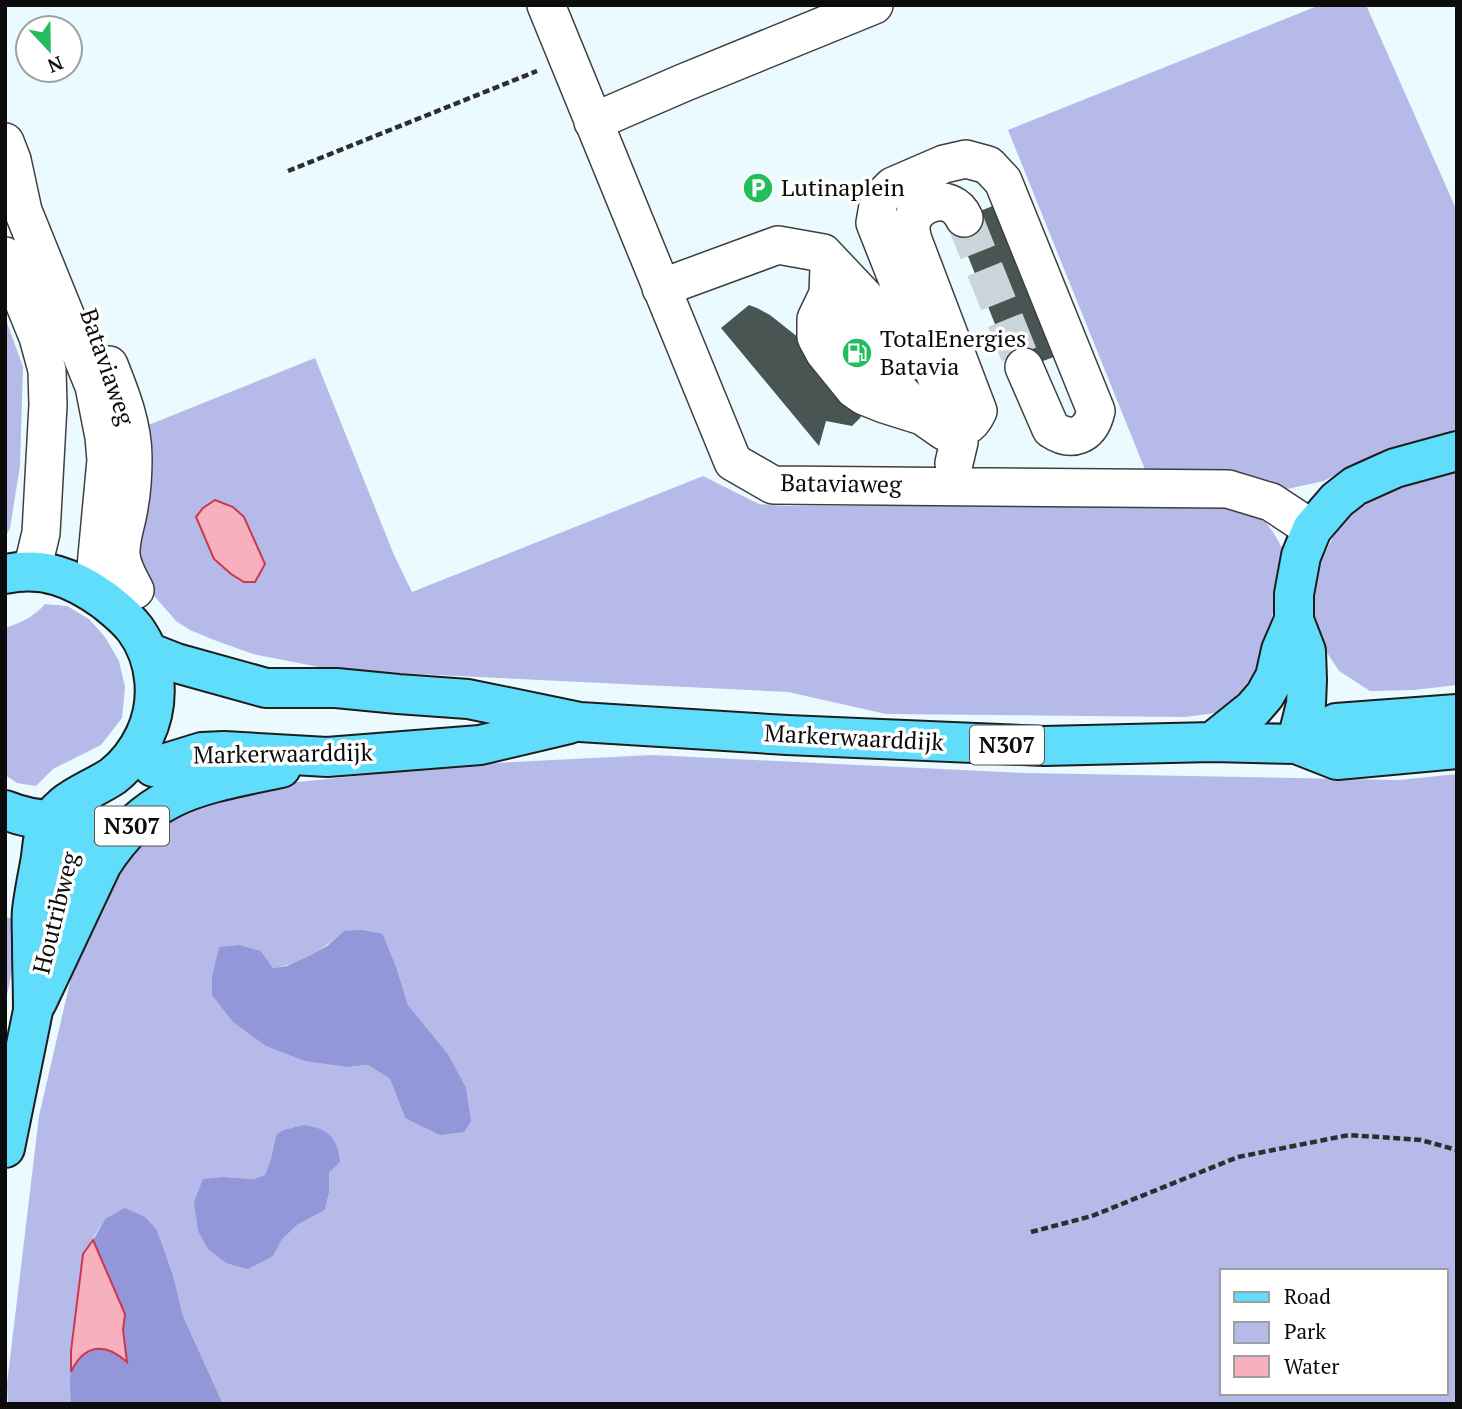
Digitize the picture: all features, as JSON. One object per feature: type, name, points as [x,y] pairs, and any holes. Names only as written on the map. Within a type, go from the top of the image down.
[{"type":"main road","points":[[1296,744],[1306,704],[1307,680],[1306,650],[1294,620],[1294,594],[1301,556],[1311,529],[1337,500],[1355,486],[1395,468],[1457,451]]},
{"type":"main road","name":"N307","points":[[11,578],[55,575],[119,595],[158,618],[163,650],[178,694],[177,710],[168,740],[143,781],[117,803],[101,811],[68,818],[61,807],[72,797],[115,774],[137,749],[152,719],[155,702],[153,669],[163,650]]},
{"type":"main road","points":[[1212,742],[1253,709],[1265,695],[1275,677],[1281,650],[1294,620]]},
{"type":"main road","name":"Markerwaarddijk","points":[[163,650],[336,688],[468,699],[580,722],[787,735],[1044,746],[1212,742],[1296,744],[1337,760],[1457,748]]},
{"type":"main road","name":"Markerwaarddijk","points":[[1296,744],[1336,723],[1457,714]]},
{"type":"main road","name":"Markerwaarddijk","points":[[153,767],[202,752],[327,757],[480,745],[580,722]]},
{"type":"main road","name":"N307","points":[[33,1011],[102,864],[120,839],[141,818],[157,806],[194,788],[327,757]]},
{"type":"main road","points":[[5,810],[24,816],[68,818]]},
{"type":"main road","name":"Houtribweg","points":[[5,1148],[53,912],[77,831],[68,818]]},
{"type":"street","name":"Bataviaweg","points":[[546,5],[733,462],[773,485],[948,445],[1227,489],[1271,502],[1311,529]]},
{"type":"street","points":[[593,122],[874,5]]},
{"type":"street","name":"Bataviaweg","points":[[9,151],[23,211],[93,386],[100,413],[106,460],[96,568],[98,582],[119,595]]},
{"type":"street","points":[[948,445],[875,223],[879,200],[893,186],[944,164],[966,159],[988,165],[1003,181],[1096,411],[1087,430],[1080,435],[1069,437],[1051,429],[1024,367]]},
{"type":"street","points":[[948,445],[972,422],[978,411],[913,240],[911,227],[915,214],[940,201],[960,209],[964,218]]},
{"type":"street","points":[[661,288],[778,245],[823,253],[862,292],[908,351],[948,445]]},
{"type":"street","points":[[823,253],[829,267],[815,314],[824,352],[854,389],[884,404],[948,445]]},
{"type":"street","points":[[5,256],[38,337],[47,370],[48,405],[41,533],[35,558],[11,578]]},
{"type":"street","points":[[703,273],[721,270],[747,278]]},
{"type":"path","points":[[288,171],[567,59]]},
{"type":"path","points":[[1031,1232],[1092,1216],[1238,1157],[1349,1135],[1421,1140],[1457,1150]]},
{"type":"green space","points":[[1320,5],[1366,5],[1457,211],[1457,430],[1385,449],[1324,481],[1287,489],[1228,472],[1146,472],[1008,130]]},
{"type":"green space","points":[[5,317],[23,367],[20,466],[10,528],[5,538]]},
{"type":"green space","points":[[315,358],[394,555],[412,592],[703,476],[759,504],[785,506],[1228,506],[1251,513],[1265,522],[1286,555],[1261,666],[1223,712],[1185,717],[886,714],[788,692],[334,670],[253,654],[190,630],[176,621],[149,590],[133,558],[146,426]]},
{"type":"green space","points":[[1457,473],[1457,685],[1370,691],[1339,671],[1322,645],[1313,613],[1317,569],[1334,535],[1355,510],[1401,487]]},
{"type":"green space","points":[[45,604],[67,606],[89,619],[105,637],[119,661],[125,687],[122,718],[101,745],[53,769],[36,786],[17,783],[5,775],[5,628],[27,619]]},
{"type":"green space","points":[[652,755],[1025,773],[1399,780],[1457,774],[1457,1404],[223,1404],[183,1316],[173,1275],[157,1230],[105,1219],[83,1254],[71,1351],[71,1404],[8,1404],[7,1384],[39,1116],[73,969],[119,861],[182,807],[250,787],[473,764]],"holes":[[[344,931],[383,934],[408,1005],[448,1054],[405,1118],[390,1079],[368,1065],[348,1067],[240,945],[261,951],[273,968],[311,955]],[[303,1125],[329,1172],[329,1193],[325,1210],[297,1225],[281,1239],[273,1256],[224,1177],[253,1179],[265,1175],[276,1135],[283,1130]]]},
{"type":"green space","points":[[5,917],[22,920],[5,1005]]},
{"type":"shaded area","points":[[362,930],[383,934],[408,1005],[448,1054],[466,1088],[471,1121],[464,1132],[440,1135],[405,1118],[390,1079],[368,1065],[348,1067],[305,1061],[266,1046],[233,1022],[212,995],[212,977],[219,947],[240,945],[261,951],[273,968],[287,966],[309,956],[327,946],[344,931]]},
{"type":"shaded area","points":[[303,1125],[319,1129],[330,1136],[339,1154],[340,1162],[329,1172],[329,1193],[325,1210],[297,1225],[282,1239],[273,1256],[248,1269],[226,1263],[208,1249],[198,1231],[194,1202],[203,1179],[253,1179],[265,1175],[276,1135],[283,1130]]},
{"type":"shaded area","points":[[125,1208],[145,1217],[157,1230],[173,1275],[183,1316],[223,1404],[71,1404],[71,1374],[74,1365],[82,1356],[91,1350],[102,1349],[114,1352],[127,1361],[124,1314],[93,1240],[105,1219]]},
{"type":"water","points":[[215,500],[233,507],[244,517],[265,564],[255,582],[244,582],[214,559],[196,517]]},
{"type":"water","points":[[93,1240],[125,1314],[123,1330],[127,1362],[111,1351],[96,1349],[82,1356],[71,1372],[71,1351],[83,1254]]},
{"type":"building","points":[[998,204],[1059,355],[1014,372],[954,221]]},
{"type":"building","points":[[749,305],[770,315],[799,338],[855,405],[861,417],[852,426],[826,421],[819,446],[721,328]]},
{"type":"tunnel","points":[[964,218],[1024,367]]},
{"type":"place","name":"Lutinaplein","points":[[758,188]]},
{"type":"place","name":"TotalEnergies Batavia","points":[[857,353]]}]
